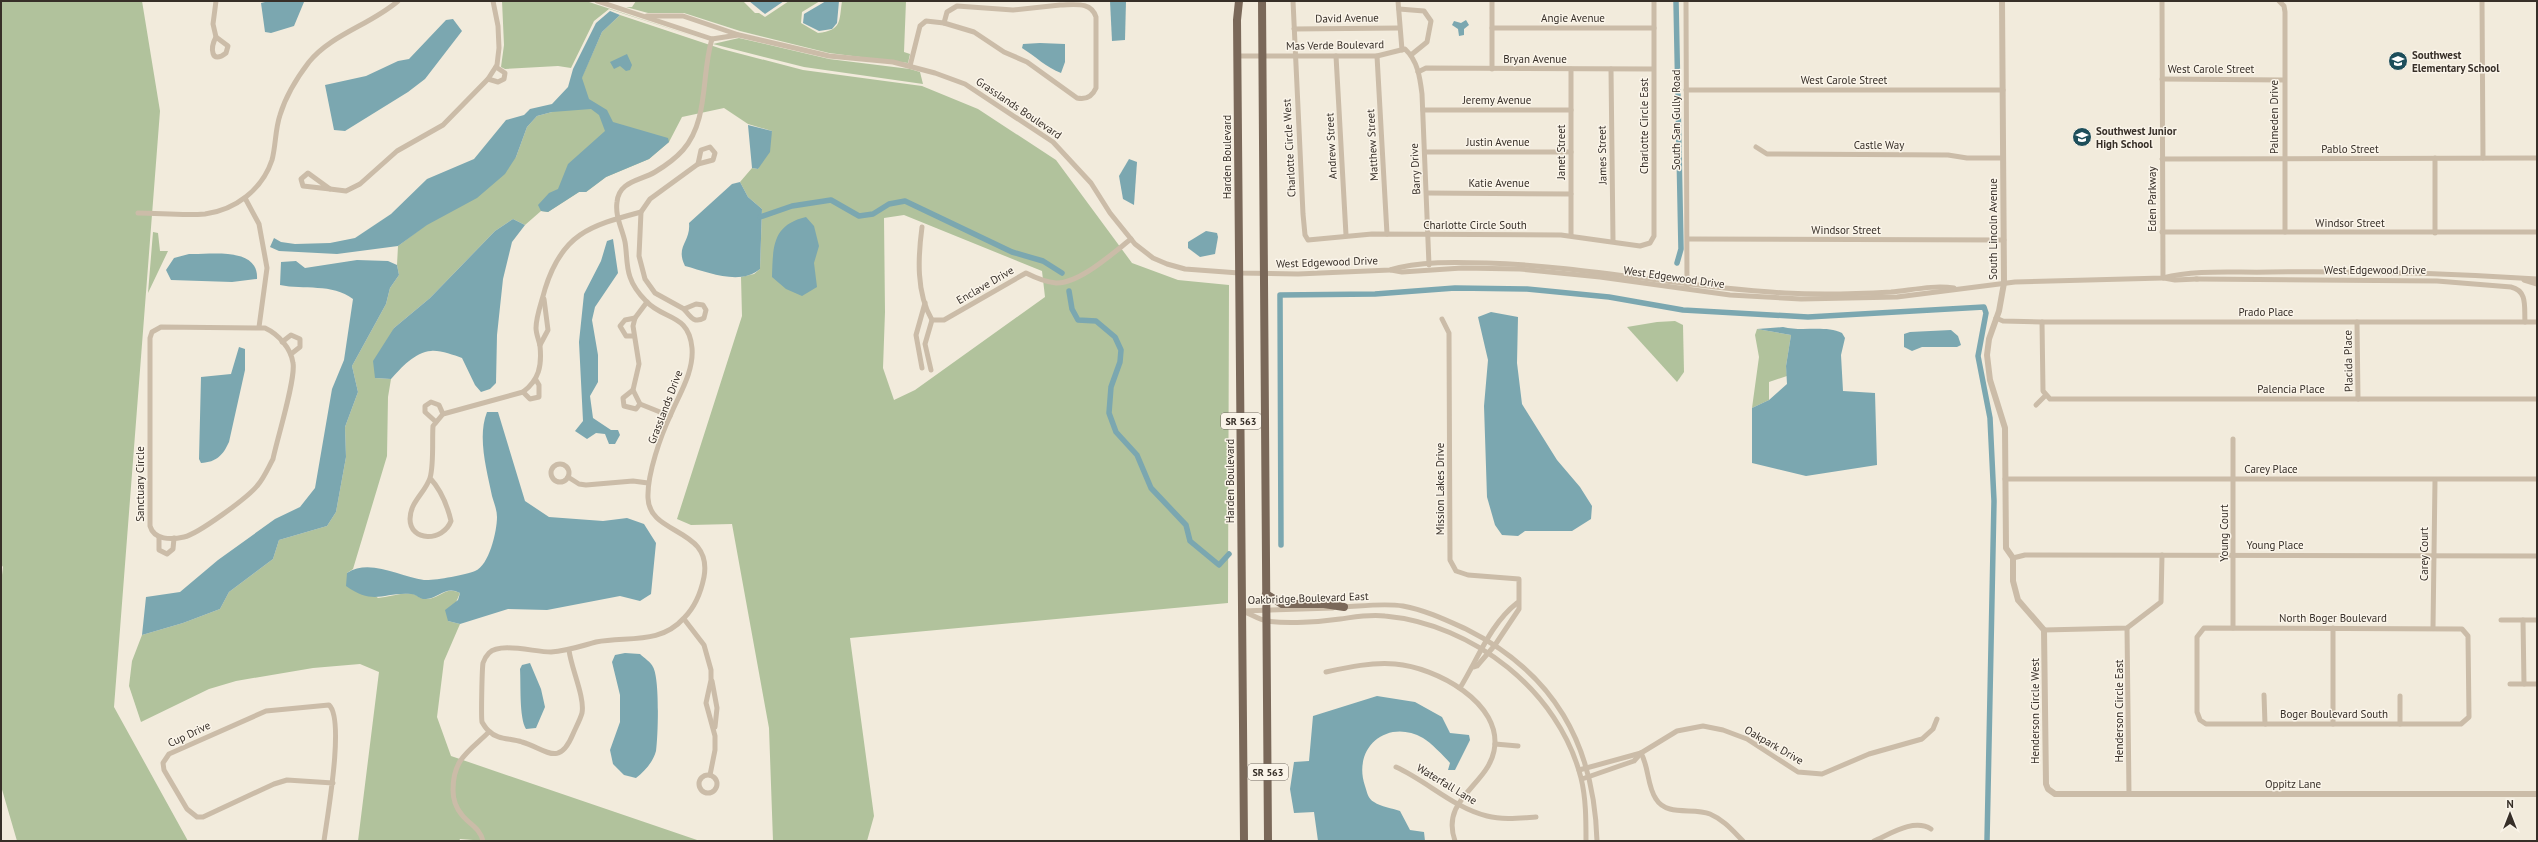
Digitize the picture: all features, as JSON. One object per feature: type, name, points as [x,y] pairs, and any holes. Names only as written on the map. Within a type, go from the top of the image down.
[{"type":"main road","name":"Harden Boulevard","points":[[1239,1],[1237,56],[1244,841]]},
{"type":"main road","name":"SR 563","points":[[1262,1],[1268,841]]},
{"type":"main road","points":[[1266,594],[1282,604],[1324,604],[1344,607]]},
{"type":"street","points":[[216,1],[213,24],[216,37]]},
{"type":"street","points":[[138,213],[203,214],[220,211],[245,198],[266,173],[272,160],[275,133],[285,99],[310,61],[339,37],[370,22],[398,1]]},
{"type":"street","points":[[330,189],[311,173],[304,175],[301,179],[305,187],[346,191],[360,184],[397,151],[444,125],[488,79],[496,68],[499,36],[493,1]]},
{"type":"street","name":"Grasslands Boulevard","points":[[597,1],[647,16],[712,39],[739,34]]},
{"type":"street","name":"Charlotte Circle West","points":[[1293,1],[1306,238]]},
{"type":"street","points":[[1398,1],[1399,28],[1402,50],[1405,49],[1411,55],[1418,72]]},
{"type":"street","points":[[1492,1],[1492,68]]},
{"type":"street","name":"Charlotte Circle East","points":[[1644,245],[1650,243],[1654,236],[1654,1]]},
{"type":"street","name":"South San Gully Road","points":[[1686,1],[1685,197],[1688,240],[1687,287]]},
{"type":"street","name":"South Lincoln Avenue","points":[[2002,1],[2004,283],[1996,318],[1989,339],[1987,363],[1990,380],[2005,428],[2006,548],[2013,558],[2015,593],[2020,604],[2044,630]]},
{"type":"street","name":"Eden Parkway","points":[[2162,1],[2163,278]]},
{"type":"street","points":[[2482,1],[2483,158]]},
{"type":"street","name":"Palmeden Drive","points":[[2280,2],[2284,6],[2285,12],[2285,232]]},
{"type":"street","points":[[910,66],[920,26],[926,21],[944,23],[974,32],[1004,52],[1027,62],[1077,98],[1091,96],[1096,88],[1096,17],[1089,7],[1060,5],[994,10],[957,6],[947,12],[944,23]]},
{"type":"street","points":[[1399,9],[1424,11],[1431,21],[1427,42],[1411,55]]},
{"type":"street","name":"Grasslands Boulevard","points":[[647,16],[683,16],[739,34],[829,56],[910,66],[965,84],[1053,142],[1091,183],[1110,213],[1131,239],[1153,258],[1185,269],[1264,274]]},
{"type":"street","name":"David Avenue","points":[[1294,29],[1399,28]]},
{"type":"street","name":"Angie Avenue","points":[[1492,28],[1654,28]]},
{"type":"street","name":"Grasslands Drive","points":[[489,732],[482,719],[482,666],[490,652],[502,647],[537,652],[569,650],[597,642],[658,636],[684,618],[701,590],[705,570],[703,557],[690,538],[658,520],[648,504],[648,483],[670,416],[689,374],[692,361],[690,336],[685,326],[676,317],[647,302],[629,275],[626,244],[618,218],[616,201],[620,190],[627,184],[647,177],[665,166],[680,153],[691,139],[701,112],[712,39]]},
{"type":"street","name":"Mas Verde Boulevard","points":[[1237,56],[1377,56],[1402,50]]},
{"type":"street","name":"Andrew Street","points":[[1336,56],[1346,235]]},
{"type":"street","name":"Matthew Street","points":[[1377,56],[1387,234]]},
{"type":"street","points":[[488,79],[498,82],[504,79],[505,73],[496,68]]},
{"type":"street","name":"Bryan Avenue","points":[[1418,72],[1426,68],[1653,69]]},
{"type":"street","name":"Janet Street","points":[[1571,69],[1571,235]]},
{"type":"street","name":"James Street","points":[[1611,69],[1613,241]]},
{"type":"street","name":"Barry Drive","points":[[1418,72],[1425,152],[1429,265]]},
{"type":"street","name":"West Carole Street","points":[[2162,79],[2284,80]]},
{"type":"street","name":"West Carole Street","points":[[1686,90],[2003,90]]},
{"type":"street","name":"Jeremy Avenue","points":[[1422,110],[1571,110]]},
{"type":"street","name":"Castle Way","points":[[1756,147],[1768,154],[1948,155],[1967,158],[2003,158]]},
{"type":"street","name":"Justin Avenue","points":[[1425,152],[1571,152]]},
{"type":"street","points":[[2434,158],[2435,232]]},
{"type":"street","name":"Pablo Street","points":[[2162,159],[2537,158]]},
{"type":"street","points":[[684,309],[655,293],[645,280],[639,256],[641,212],[650,199],[698,164]]},
{"type":"street","name":"Katie Avenue","points":[[1427,193],[1571,194]]},
{"type":"street","points":[[245,198],[255,213],[261,233],[267,278],[260,311],[259,327]]},
{"type":"street","points":[[523,392],[530,399],[539,396],[539,385],[536,380],[540,345],[536,328],[553,266],[560,253],[570,243],[596,225],[641,212]]},
{"type":"street","points":[[922,227],[920,273],[924,303],[932,320],[924,344],[931,370]]},
{"type":"street","name":"Windsor Street","points":[[2162,232],[2537,232]]},
{"type":"street","name":"Charlotte Circle South","points":[[1306,238],[1311,242],[1346,235],[1571,235],[1644,245]]},
{"type":"street","name":"Enclave Drive","points":[[932,320],[944,320],[1026,273],[1042,281],[1057,283],[1073,279],[1097,265],[1131,239]]},
{"type":"street","name":"Windsor Street","points":[[1688,240],[2004,240]]},
{"type":"street","name":"West Edgewood Drive","points":[[1390,270],[1402,266],[1475,262],[1553,266],[1595,270],[1687,287]]},
{"type":"street","name":"West Edgewood Drive","points":[[1264,274],[1390,270],[1402,272],[1462,268],[1520,269],[1687,287],[1786,293],[1832,294],[1944,287],[1954,288],[2004,283],[2163,278],[2182,274],[2254,272],[2439,273],[2537,279]]},
{"type":"street","name":"West Edgewood Drive","points":[[2196,279],[2254,272]]},
{"type":"street","name":"West Edgewood Drive","points":[[2163,278],[2175,280],[2431,281],[2511,287],[2518,289],[2523,295],[2525,322]]},
{"type":"street","name":"West Edgewood Drive","points":[[2521,279],[2537,284]]},
{"type":"street","points":[[540,345],[548,330],[544,295]]},
{"type":"street","points":[[640,404],[636,409],[624,406],[623,398],[633,390],[639,364],[639,353],[634,336],[635,318],[647,302]]},
{"type":"street","points":[[922,368],[916,335],[924,303]]},
{"type":"street","points":[[634,336],[626,336],[620,326],[625,320],[635,318]]},
{"type":"street","name":"Prado Place","points":[[1996,318],[2003,321],[2042,322],[2537,322]]},
{"type":"street","name":"Mission Lakes Drive","points":[[1442,319],[1449,333],[1450,560],[1456,571],[1468,575],[1519,579],[1518,609],[1495,645],[1477,666],[1474,667]]},
{"type":"street","points":[[2036,405],[2045,396],[2042,385],[2042,322]]},
{"type":"street","name":"Placida Place","points":[[2357,322],[2358,399]]},
{"type":"street","name":"Sanctuary Circle","points":[[159,537],[152,531],[150,526],[150,338],[152,332],[161,327],[259,327],[274,332],[291,354]]},
{"type":"street","points":[[174,538],[173,549],[167,554],[159,550],[159,537],[174,538],[191,534],[247,497],[266,473],[273,459],[293,372],[291,354],[300,347],[300,339],[291,335],[282,342]]},
{"type":"street","points":[[430,478],[438,487],[447,506],[451,521],[444,532],[433,537],[424,537],[415,530],[410,521],[411,509],[430,478],[433,426],[443,414],[523,392],[536,380]]},
{"type":"street","points":[[633,390],[640,404],[670,416]]},
{"type":"street","name":"Palencia Place","points":[[2045,396],[2050,399],[2537,399]]},
{"type":"street","points":[[436,422],[425,412],[425,406],[431,402],[439,405],[443,414]]},
{"type":"street","name":"Young Court","points":[[2233,439],[2233,628]]},
{"type":"street","points":[[568,477],[586,485],[633,481],[648,483]]},
{"type":"street","name":"Carey Place","points":[[2005,479],[2537,479]]},
{"type":"street","name":"Carey Court","points":[[2433,628],[2435,480]]},
{"type":"street","name":"Young Place","points":[[2013,558],[2025,555],[2537,556]]},
{"type":"street","points":[[2044,630],[2127,628],[2161,602],[2162,555]]},
{"type":"street","name":"Mission Lakes Drive","points":[[1460,688],[1474,667],[1482,647],[1504,614],[1517,603]]},
{"type":"street","name":"Oakbridge Boulevard East","points":[[1242,611],[1385,605],[1404,606],[1436,616],[1488,640],[1526,668],[1548,692],[1568,721],[1588,768],[1597,841]]},
{"type":"street","name":"Oakbridge Boulevard East","points":[[1242,611],[1266,621],[1322,621],[1364,616],[1384,616],[1427,624],[1482,647],[1512,670],[1536,695],[1565,736],[1582,779],[1586,841]]},
{"type":"street","points":[[684,618],[704,645],[709,660],[711,680],[717,708],[714,728],[715,750],[710,775]]},
{"type":"street","points":[[2501,620],[2537,620]]},
{"type":"street","points":[[2523,620],[2524,684]]},
{"type":"street","points":[[1499,622],[1507,627]]},
{"type":"street","name":"Henderson Circle East","points":[[2127,628],[2129,794]]},
{"type":"street","name":"North Boger Boulevard","points":[[2200,720],[2196,712],[2197,634],[2201,630],[2207,628],[2456,628],[2465,631],[2468,636],[2467,720]]},
{"type":"street","points":[[2333,628],[2333,724]]},
{"type":"street","name":"Henderson Circle West","points":[[2044,630],[2046,784],[2049,790]]},
{"type":"street","points":[[483,841],[479,831],[461,815],[456,805],[453,776],[458,762],[489,732],[500,737],[519,740],[550,754],[559,753],[566,749],[582,708],[582,697],[575,679],[569,650]]},
{"type":"street","points":[[1326,672],[1363,665],[1397,664],[1422,669],[1460,688],[1485,713],[1494,732],[1495,744],[1488,767],[1477,782],[1462,796],[1459,803],[1452,822],[1455,841]]},
{"type":"street","points":[[711,680],[706,703],[714,728]]},
{"type":"street","points":[[2510,684],[2537,684]]},
{"type":"street","points":[[2264,695],[2265,724]]},
{"type":"street","points":[[2400,696],[2400,724]]},
{"type":"street","name":"Cup Drive","points":[[324,841],[333,784],[336,714],[329,705],[266,711],[169,754],[163,763],[164,770],[181,799],[192,816],[197,817],[203,817],[274,784],[287,780],[333,784]]},
{"type":"street","name":"Oakpark Drive","points":[[1582,779],[1634,761],[1641,753],[1677,731],[1703,726],[1738,735],[1762,748],[1791,769],[1814,775],[1828,772],[1876,752],[1922,739],[1933,729],[1937,719]]},
{"type":"street","name":"Boger Boulevard South","points":[[2200,720],[2206,724],[2461,724],[2467,720]]},
{"type":"street","points":[[1495,744],[1518,746]]},
{"type":"street","points":[[1641,753],[1653,795],[1660,805],[1669,809],[1703,812],[1715,816],[1743,841]]},
{"type":"street","name":"Oakpark Drive","points":[[1579,770],[1641,753]]},
{"type":"street","points":[[1615,759],[1619,767]]},
{"type":"street","name":"Waterfall Lane","points":[[1396,767],[1414,775],[1459,803],[1488,816],[1509,819],[1536,817]]},
{"type":"street","name":"Oppitz Lane","points":[[2049,790],[2055,794],[2537,794]]},
{"type":"street","points":[[1874,841],[1909,827],[1919,825],[1931,829]]},
{"type":"green space","points":[[1,1],[142,1],[160,111],[114,707],[188,841],[17,841],[1,786],[1,583],[3,567],[1,564]]},
{"type":"green space","points":[[502,1],[586,1],[708,41],[609,9],[594,21],[571,68],[558,66],[505,69],[501,67],[504,45]]},
{"type":"green space","points":[[636,1],[743,1],[755,13],[759,13],[765,17],[789,1],[820,1],[802,12],[801,23],[818,33],[831,30],[838,24],[842,1],[906,1],[904,52],[910,54],[908,63],[829,53],[740,31],[684,13],[648,13],[626,7],[632,7]]},
{"type":"green space","points":[[620,15],[722,49],[803,70],[922,86],[978,109],[1056,160],[1132,263],[1178,280],[1229,285],[1228,603],[850,638],[874,816],[867,841],[773,841],[769,728],[732,524],[691,525],[677,519],[742,316],[741,277],[754,274],[760,269],[762,209],[748,197],[740,182],[752,168],[758,169],[772,131],[748,124],[724,108],[682,117],[669,142],[649,159],[606,177],[586,192],[579,192],[548,212],[541,211],[525,225],[513,219],[495,231],[430,298],[394,328],[375,378],[391,379],[388,397],[387,456],[353,569],[347,573],[378,598],[409,594],[424,599],[430,599],[450,591],[460,593],[448,621],[460,624],[444,661],[437,717],[451,756],[700,841],[486,841],[460,839],[459,841],[358,841],[379,672],[360,664],[313,668],[236,681],[209,689],[141,722],[129,686],[132,661],[142,635],[183,623],[220,609],[229,592],[273,559],[279,540],[327,526],[336,512],[346,457],[345,427],[358,392],[352,366],[386,304],[390,288],[399,275],[397,265],[398,246],[516,157],[527,127],[537,116],[552,112],[582,77],[602,32]],"holes":[[[904,215],[1042,271],[1045,297],[915,390],[894,400],[883,368],[885,312],[884,218]]]},
{"type":"green space","points":[[739,38],[829,59],[910,69],[920,72],[923,84],[804,67],[713,44]]},
{"type":"green space","points":[[153,232],[158,233],[160,251],[168,251],[148,293]]},
{"type":"green space","points":[[1675,321],[1683,325],[1684,372],[1677,382],[1627,327],[1657,322]]},
{"type":"green space","points":[[1757,329],[1791,335],[1786,366],[1787,376],[1769,382],[1769,400],[1752,408],[1759,357],[1755,335]]},
{"type":"water","points":[[269,1],[308,1],[304,2],[294,26],[271,33],[265,32],[261,3]]},
{"type":"water","points":[[749,1],[784,1],[765,14]]},
{"type":"water","points":[[826,1],[839,1],[837,23],[832,29],[819,31],[803,23],[804,14]]},
{"type":"water","points":[[1110,1],[1126,1],[1125,40],[1112,41]]},
{"type":"water","points":[[610,11],[620,15],[602,32],[582,78],[589,99],[607,110],[613,122],[668,138],[669,142],[649,159],[606,177],[586,192],[579,192],[548,212],[541,211],[538,205],[549,193],[558,189],[568,164],[605,131],[599,115],[591,109],[552,112],[537,116],[527,127],[516,157],[505,174],[477,198],[427,225],[398,246],[337,254],[279,251],[270,247],[274,238],[281,242],[295,244],[330,243],[355,238],[391,214],[427,179],[474,159],[506,120],[524,115],[530,109],[552,104],[568,87],[573,69],[596,23]]},
{"type":"water","points":[[453,19],[462,31],[425,79],[408,92],[345,131],[334,130],[325,85],[366,76],[398,61],[409,59],[446,20]]},
{"type":"water","points":[[1466,20],[1469,25],[1464,29],[1464,35],[1459,36],[1458,29],[1452,25],[1454,21],[1461,23]]},
{"type":"water","points":[[1023,44],[1065,44],[1065,62],[1061,73],[1046,65],[1022,48]]},
{"type":"water","points":[[627,54],[632,65],[630,70],[626,71],[620,66],[614,69],[610,62]]},
{"type":"water","points":[[748,125],[772,131],[770,152],[758,169],[752,168]]},
{"type":"water","points":[[1129,159],[1137,162],[1134,205],[1123,199],[1119,176]]},
{"type":"water","points":[[740,182],[748,197],[762,209],[760,269],[743,277],[734,277],[714,274],[685,266],[682,259],[682,249],[688,235],[689,223],[732,184]]},
{"type":"water","points":[[806,217],[814,226],[819,246],[814,263],[817,287],[802,296],[786,289],[772,277],[772,266],[774,247],[781,232],[786,226]]},
{"type":"water","points":[[513,219],[525,225],[512,242],[503,279],[497,335],[496,383],[490,389],[481,392],[475,385],[462,358],[438,351],[419,354],[391,379],[375,378],[373,361],[394,328],[430,298],[495,231]]},
{"type":"water","points":[[1206,231],[1217,233],[1218,237],[1215,254],[1200,257],[1188,248],[1188,242]]},
{"type":"water","points":[[613,239],[618,273],[595,307],[592,320],[598,355],[598,382],[590,396],[593,418],[611,430],[618,430],[620,435],[615,444],[609,444],[605,434],[596,433],[587,439],[575,431],[583,421],[579,342],[584,294],[601,261],[607,241]]},
{"type":"water","points":[[189,254],[232,254],[242,257],[250,261],[256,268],[257,279],[232,282],[171,280],[166,270],[174,258]]},
{"type":"water","points":[[357,260],[388,261],[397,265],[399,275],[390,288],[386,304],[352,366],[358,392],[345,427],[346,457],[336,512],[327,526],[279,540],[273,559],[229,592],[220,609],[183,623],[142,635],[146,597],[180,592],[218,560],[275,519],[300,507],[315,488],[332,389],[344,360],[353,299],[345,294],[327,289],[280,285],[281,262],[296,261],[305,268]]},
{"type":"water","points":[[1491,312],[1518,317],[1517,363],[1522,404],[1557,460],[1580,487],[1592,506],[1591,519],[1572,531],[1525,531],[1518,536],[1502,535],[1495,525],[1487,497],[1484,406],[1488,360],[1478,317]]},
{"type":"water","points":[[1783,327],[1798,329],[1828,329],[1842,333],[1845,338],[1841,355],[1843,391],[1875,393],[1877,465],[1806,476],[1752,463],[1752,408],[1769,400],[1787,384],[1786,366],[1791,335],[1757,329]]},
{"type":"water","points":[[1951,330],[1958,336],[1961,345],[1957,347],[1922,347],[1912,351],[1904,347],[1904,334],[1910,332]]},
{"type":"water","points":[[239,347],[245,349],[245,370],[229,442],[219,457],[211,461],[201,463],[199,459],[201,377],[231,374]]},
{"type":"water","points":[[487,412],[498,412],[525,501],[549,517],[603,521],[627,518],[644,524],[656,543],[651,594],[640,601],[620,596],[547,610],[508,609],[460,624],[448,621],[445,610],[458,600],[460,593],[455,591],[447,591],[435,597],[426,599],[422,599],[411,594],[371,597],[356,592],[346,586],[347,573],[365,567],[385,570],[424,580],[470,573],[480,568],[488,555],[494,539],[497,517],[484,454],[483,432]]},
{"type":"water","points":[[625,653],[640,654],[649,662],[653,667],[657,683],[658,721],[656,751],[648,766],[636,778],[624,775],[613,764],[610,750],[620,722],[620,695],[612,662],[615,655]]},
{"type":"water","points":[[530,663],[541,689],[545,707],[536,728],[526,729],[521,709],[520,669],[522,665]]},
{"type":"water","points":[[1377,696],[1415,702],[1442,717],[1450,733],[1469,735],[1470,740],[1455,770],[1448,770],[1450,763],[1441,753],[1423,738],[1410,733],[1397,732],[1385,734],[1376,740],[1368,749],[1362,772],[1369,797],[1372,801],[1380,805],[1400,811],[1410,830],[1424,832],[1425,841],[1318,841],[1314,812],[1294,813],[1290,789],[1294,762],[1309,761],[1313,716]]},
{"type":"waterway","points":[[1676,1],[1681,249],[1677,263]]},
{"type":"waterway","points":[[760,217],[792,206],[831,200],[859,216],[873,214],[889,204],[905,201],[1012,252],[1043,261],[1062,273]]},
{"type":"waterway","points":[[1281,545],[1280,295],[1375,294],[1455,288],[1527,289],[1609,297],[1683,310],[1808,317],[1984,307],[1986,313],[1978,356],[1990,418],[1994,501],[1987,841]]},
{"type":"waterway","points":[[1069,291],[1072,309],[1078,320],[1096,321],[1115,337],[1121,350],[1120,362],[1111,387],[1109,413],[1116,432],[1137,455],[1151,488],[1186,525],[1190,541],[1219,565],[1229,554]]},
{"type":"place","name":"Southwest Elementary School","points":[[2398,61]]},
{"type":"place","name":"Southwest Junior High School","points":[[2082,137]]}]
